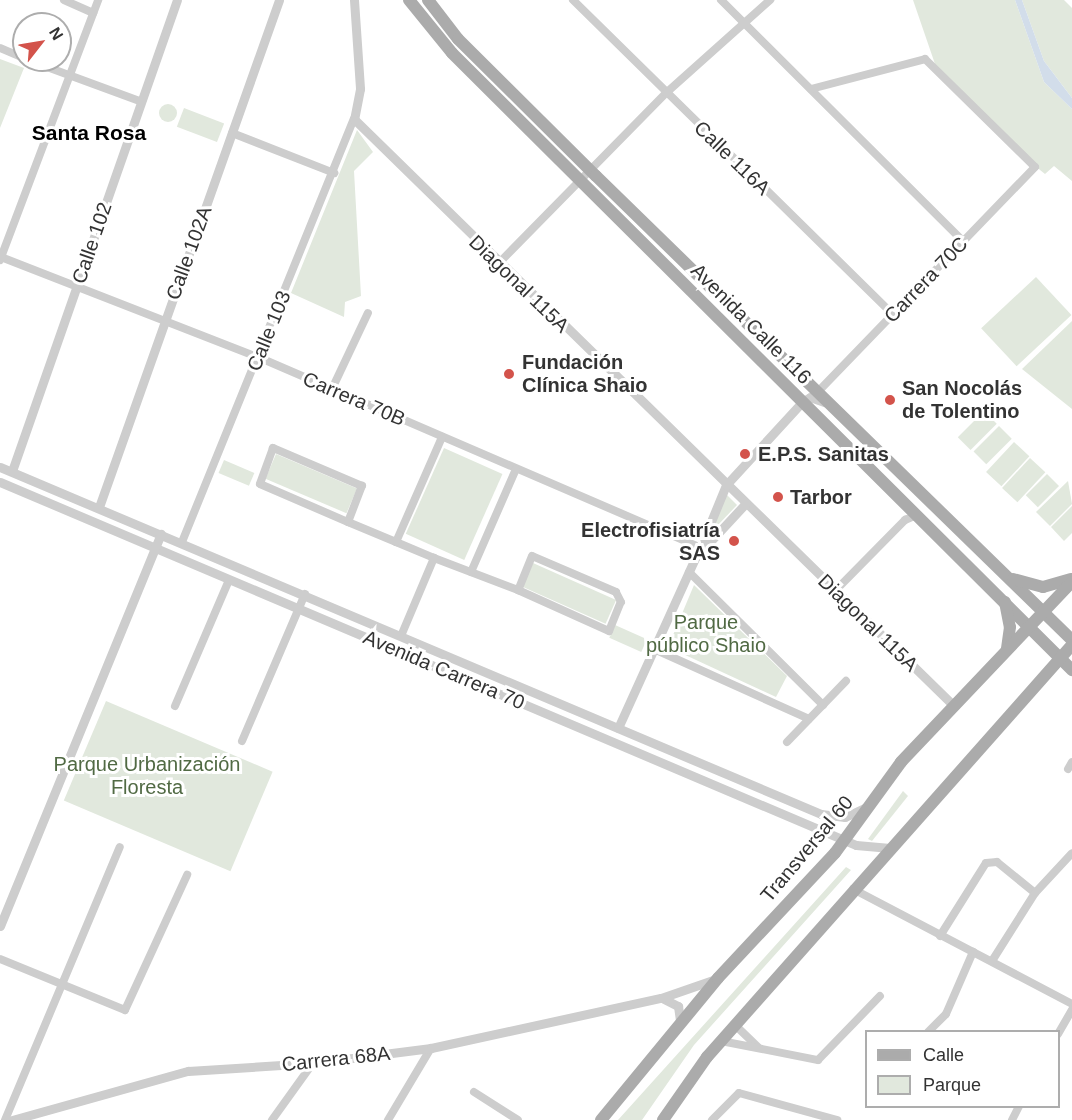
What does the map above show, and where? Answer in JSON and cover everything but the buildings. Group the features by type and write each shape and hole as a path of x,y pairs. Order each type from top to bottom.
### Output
{"main road":[{"name":"Avenida Calle 116","path":"409,0 445,46 579,182 1005,601 1072,670"},
{"name":"Avenida Calle 116","path":"428,0 458,39 1072,643"},
{"path":"1005,575 1043,587 1072,580"},
{"name":"Transversal 60","path":"601,1120 680,1021 845,840 870,806 954,706 1072,580"},
{"path":"1005,601 1010,627 1006,649"},
{"path":"663,1120 721,1041 1072,643"}],"street":[{"path":"64,0 93,12"},
{"path":"0,258 98,0"},
{"name":"Calle 102","path":"3,484 12,471 177,0"},
{"name":"Calle 102A","path":"99,507 279,0"},
{"path":"354,0 360,89 354,119"},
{"name":"Calle 116A","path":"573,0 893,314"},
{"path":"721,0 963,241"},
{"path":"498,264 666,93 742,21 770,0"},
{"name":"Carrera 70C","path":"811,89 925,59 1035,167 817,393"},
{"path":"56,72 142,102"},
{"name":"Calle 103","path":"182,542 334,173 354,119"},
{"name":"Diagonal 115A","path":"354,119 498,264 954,706"},
{"path":"232,133 334,173"},
{"name":"Carrera 70B","path":"0,258 258,357 701,548"},
{"path":"332,389 368,313"},
{"path":"603,737 614,726 654,649 701,548 726,485 802,402 813,397 829,405"},
{"path":"396,542 442,437"},
{"path":"348,522 362,486 273,447 258,483 348,522 434,558 518,590 609,631 621,602 616,592 532,556 518,590"},
{"name":"Avenida Carrera 70","path":"0,466 821,814 845,817 870,806"},
{"path":"471,572 516,469"},
{"name":"Avenida Carrera 70","path":"3,484 845,840 890,848"},
{"path":"701,548 745,504"},
{"path":"835,591 905,520 917,515"},
{"path":"0,926 161,534"},
{"path":"401,636 434,558"},
{"path":"689,572 823,705"},
{"path":"175,706 230,580"},
{"path":"242,741 305,594"},
{"path":"654,649 809,719"},
{"path":"788,742 846,681"},
{"path":"670,766 676,752"},
{"path":"5,1120 120,847"},
{"path":"992,962 1035,893 1072,853"},
{"path":"940,936 990,861 1035,893"},
{"path":"0,959 124,1010 187,875"},
{"path":"853,889 1072,1004"},
{"path":"930,1030 945,1014 973,952"},
{"name":"Carrera 68A","path":"12,1120 188,1071 313,1063 431,1048 661,998 718,978"},
{"path":"721,1041 758,1047 809,1061 822,1058 880,996"},
{"path":"661,998 678,1006 680,1021"},
{"path":"1060,1032 1072,1010"},
{"path":"735,1025 758,1047"},
{"path":"388,1120 431,1048"},
{"path":"272,1120 313,1063"},
{"path":"474,1092 518,1120"},
{"path":"712,1120 740,1093 837,1120"}],"green space":[{"path":"913,0 1015,0 1044,82 1072,109 1072,181 1054,166 1045,174 1040,170 935,64"},
{"path":"1022,0 1064,0 1072,8 1072,98 1044,61"},
{"path":"0,59 12,64 12,72 22,72 0,128"},
{"path":"168,104 174,107 177,113 174,119 168,122 162,119 159,113 162,107"},
{"path":"184,108 224,123 217,142 177,127"},
{"path":"357,130 373,152 354,171 361,296 345,302 344,317 291,293"},
{"path":"1036,277 1071,315 1017,366 981,328"},
{"path":"1072,321 1072,409 1022,369"},
{"path":"984,411 997,424 971,450 958,437"},
{"path":"999,426 1012,439 986,464 974,451"},
{"path":"1014,442 1029,456 1001,486 986,472"},
{"path":"444,448 502,474 464,560 406,534"},
{"path":"276,454 357,488 346,513 265,479"},
{"path":"1030,458 1045,472 1017,502 1002,488"},
{"path":"224,460 254,473 249,486 219,473"},
{"path":"1047,474 1059,486 1038,507 1026,495"},
{"path":"1068,481 1072,504 1050,526 1036,512"},
{"path":"724,492 737,505 717,526 712,523"},
{"path":"1072,506 1072,533 1064,541 1051,527"},
{"path":"533,563 616,600 606,624 522,587"},
{"name":"Parque público Shaio","path":"694,585 787,676 776,697 668,647"},
{"path":"615,625 647,639 641,652 609,638"},
{"name":"Parque Urbanización Floresta","path":"106,701 273,772 230,871 64,800"},
{"path":"903,791 908,796 872,841 868,839"},
{"path":"846,867 851,870 694,1045 642,1120 618,1120"}],"shaded area":[{"path":"1015,0 1022,0 1044,61 1072,98 1072,109 1044,82"}],"place":[{"name":"Fundación Clínica Shaio","path":"509,374"},
{"name":"San Nocolás de Tolentino","path":"890,400"},
{"name":"E.P.S. Sanitas","path":"745,454"},
{"name":"Tarbor","path":"778,497"},
{"name":"Electrofisiatría SAS","path":"734,541"}],"district":[{"name":"Santa Rosa","path":"89,133"}]}
